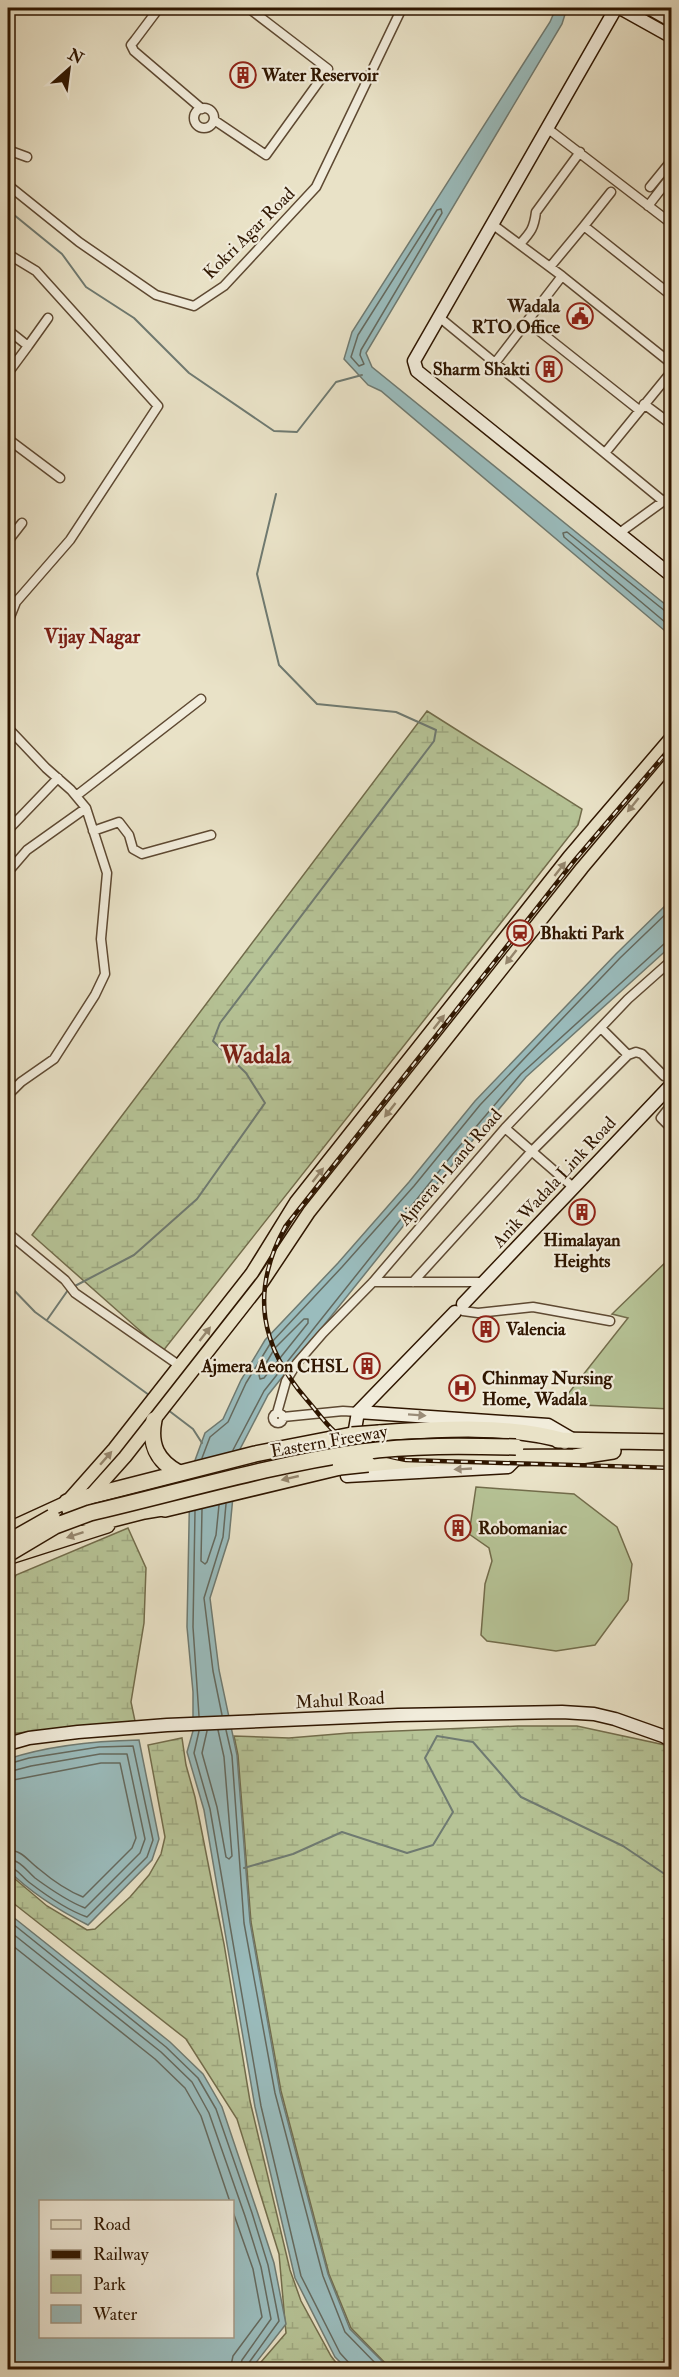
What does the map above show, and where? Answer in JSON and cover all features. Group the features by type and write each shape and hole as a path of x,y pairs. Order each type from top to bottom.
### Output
{"highway":[{"path":"158,1407 152,1435 155,1452 164,1464 182,1472"},
{"path":"70,1509 91,1496 182,1472 352,1435 413,1430 522,1431 570,1441"},
{"name":"Eastern Freeway","path":"8,1542 53,1517 88,1505 313,1452 400,1440 516,1448 570,1441 672,1442"},
{"name":"Eastern Freeway","path":"8,1556 55,1526 90,1513 312,1460 364,1452 435,1446 672,1452"},
{"path":"70,1509 101,1522 241,1489 344,1472 368,1464 516,1448"},
{"path":"8,1556 174,1506"}],"main road":[{"path":"8,1549 70,1509 158,1407 224,1320 296,1202 569,857 672,736"},
{"path":"91,1496 125,1457 158,1407 180,1366 263,1281 309,1212 582,868 672,761"},
{"path":"252,1273 263,1281"},
{"path":"8,1529 70,1509"}],"street":[{"path":"159,8 131,45 134,51 202,109 211,111 214,120 266,155 328,69 250,8"},
{"name":"Kokri Agar Road","path":"8,185 79,242 156,294 194,306 224,286 316,187 402,8"},
{"path":"672,37 621,8 442,320 414,361 417,371 672,576"},
{"path":"649,8 672,21"},
{"path":"202,109 195,115 196,124 202,128 208,127 214,120"},
{"path":"551,130 672,224"},
{"path":"8,150 27,157"},
{"path":"520,244 533,229 536,212 580,152"},
{"path":"650,187 672,160"},
{"path":"648,206 672,175"},
{"path":"550,267 611,192"},
{"path":"496,225 672,364"},
{"path":"584,226 672,296"},
{"path":"8,254 36,271 159,406 70,540 16,602 8,622"},
{"path":"495,363 562,276"},
{"path":"8,373 48,318"},
{"path":"442,320 663,501"},
{"path":"528,322 641,407 672,425"},
{"path":"8,330 28,346"},
{"path":"605,453 672,371"},
{"path":"8,439 60,478"},
{"path":"618,534 672,495"},
{"path":"8,541 22,523"},
{"path":"76,796 201,699"},
{"path":"8,728 86,808 107,873 101,939 105,974 95,995 54,1059 21,1082 8,1095"},
{"path":"8,830 58,778"},
{"path":"8,872 27,850 86,808"},
{"path":"93,831 119,822 129,835 133,849 142,854 210,835"},
{"name":"Ajmera l-Land Road","path":"358,1412 280,1415 286,1381 297,1363 322,1333 373,1282 505,1128 600,1028 672,960"},
{"path":"600,1028 628,1055"},
{"path":"413,1282 532,1151 628,1055 636,1052 642,1054 668,1080"},
{"name":"Anik Wadala Link Road","path":"358,1412 460,1309 573,1186 668,1100 668,1080"},
{"path":"668,1100 660,1118 672,1129"},
{"path":"505,1128 573,1186"},
{"path":"8,1233 65,1280 75,1293 180,1366"},
{"path":"373,1282 483,1282"},
{"path":"460,1309 478,1313 533,1307 610,1321"},
{"path":"516,1448 508,1467 344,1472 358,1412 548,1425 570,1441"},
{"name":"Mahul Road","path":"8,1744 29,1738 167,1725 398,1715 562,1712 594,1714 615,1719 672,1741"}],"green space":[{"path":"427,711 582,809 578,825 163,1351 32,1235"},
{"path":"671,1257 671,1409 560,1404 628,1318 612,1314"},
{"path":"476,1487 574,1494 617,1527 632,1564 628,1600 595,1645 556,1651 487,1641 481,1635 485,1584 492,1561 489,1548 469,1534"},
{"path":"128,1528 146,1568 144,1623 131,1702 135,1721 8,1734 8,1593 16,1575"},
{"path":"518,1726 577,1726 665,1745 671,1751 671,2369 391,2369 351,2328 329,2274 281,2091 251,1922 238,1755 234,1736 289,1738 349,1733"},
{"path":"182,1738 224,1944 250,2101 290,2270 301,2301 331,2356 341,2369 255,2369 286,2333 279,2254 237,2119 186,2039 8,1899 8,1873 47,1906 87,1930 95,1929 130,1897 149,1875 161,1854 165,1837 148,1745"}],"water":[{"path":"556,8 567,8 562,24 366,353 372,367 671,609 671,636 381,391 368,385 344,359 352,332 550,22"},
{"path":"671,900 671,946 526,1077 457,1159 268,1395 237,1455 229,1538 210,1598 219,1670 237,1755 250,1922 280,2092 328,2274 350,2329 390,2369 347,2369 335,2357 295,2278 255,2107 204,1810 187,1752 193,1731 193,1692 187,1627 190,1474 205,1433 223,1419 241,1380 265,1340 338,1263 409,1182 475,1101"},
{"path":"139,1740 159,1839 152,1860 88,1925 46,1901 8,1870 8,1759 40,1750 73,1745"},
{"path":"8,1913 170,2042 203,2074 222,2107 274,2263 286,2324 251,2369 8,2369"}],"waterway":[{"path":"8,210 62,254 86,287 134,318 189,373 274,431 297,432 336,382 362,375"},
{"path":"73,1287 134,1255 197,1199 265,1103 246,1073 213,1041 220,1023 434,741 436,730 396,712 317,704 279,665 257,574 276,494"},
{"path":"8,1284 35,1312 149,1395"},
{"path":"47,1320 68,1290"},
{"path":"168,1410 193,1429 202,1443"},
{"path":"244,1868 293,1854 342,1832 407,1853 433,1845 453,1812 425,1758 437,1736 473,1742 521,1797 623,1846 672,1879"}],"railway":[{"path":"672,746 574,861 285,1227 274,1251 267,1274 264,1296 265,1318 270,1339 291,1380 330,1427 359,1447 406,1460 672,1468"}],"place":[{"name":"Water Reservoir","path":"243,75"},
{"name":"Wadala RTO Office","path":"580,316"},
{"name":"Sharm Shakti","path":"549,369"},
{"name":"Bhakti Park","path":"520,933"},
{"name":"Himalayan Heights","path":"582,1212"},
{"name":"Valencia","path":"486,1329"},
{"name":"Ajmera Aeon CHSL","path":"367,1366"},
{"name":"Chinmay Nursing Home, Wadala","path":"462,1388"},
{"name":"Robomaniac","path":"458,1528"}],"district":[{"name":"Vijay Nagar","path":"92,636"},
{"name":"Wadala","path":"256,1055"}]}
